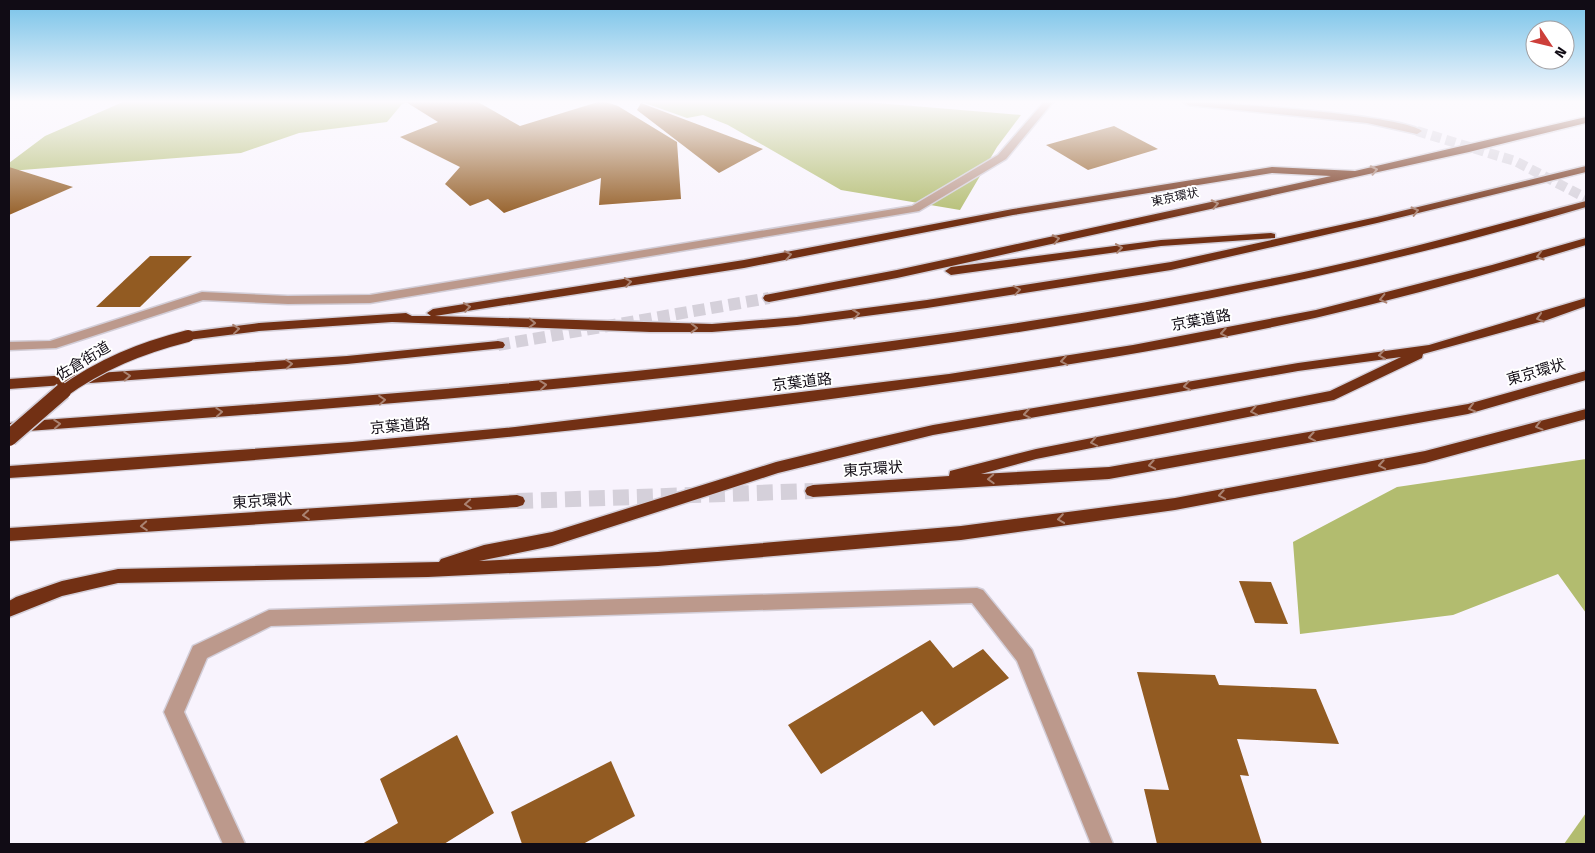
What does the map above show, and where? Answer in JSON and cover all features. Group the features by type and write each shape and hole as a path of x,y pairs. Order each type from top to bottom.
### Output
{"highway":[{"name":"東京環状","path":"769,298 897,274 1355,174 1493,142"},
{"path":"396,319 650,328 712,328 797,321 927,304 1171,266 1586,169"},
{"path":"396,319 744,264 1013,212 1272,170 1355,174"},
{"name":"京葉道路","path":"9,428 425,397 793,359 1014,330 1290,280 1510,227 1586,204"},
{"path":"897,274 934,274 1161,243 1316,233"},
{"name":"京葉道路","path":"9,472 404,443 743,406 985,374 1279,323 1407,293 1586,241"},
{"path":"428,570 484,552 552,539 776,468 933,430 1298,367 1430,349 1542,317 1586,302"},
{"name":"佐倉街道","path":"9,438 32,414 98,368 142,349 188,336 259,327 396,319"},
{"path":"9,384 347,360 498,345"},
{"path":"924,483 1036,454 1334,395 1430,349"},
{"name":"東京環状","path":"813,491 1109,473 1468,409 1586,375"},
{"path":"9,609 35,596 83,582 126,576 428,570 658,559 961,533 1175,504 1425,457 1586,414"},
{"name":"東京環状","path":"9,535 517,501"}],"street":[{"path":"9,346 51,345 202,296 288,300 370,299 915,209 1002,157 1015,142"},
{"path":"234,844 174,712 200,652 269,618 977,595 1026,656 1102,844"}],"green space":[{"path":"37,142 273,142 241,153 9,171 9,163"},
{"path":"757,142 1001,142 960,210 841,190"},
{"path":"1586,459 1586,613 1558,574 1453,615 1300,634 1293,542 1397,487"},
{"path":"1586,813 1586,844 1564,844"}],"building":[{"path":"410,142 677,142 681,199 599,205 601,178 504,213 488,199 470,206 445,184 460,167"},
{"path":"678,142 744,142 763,149 719,173"},
{"path":"1057,142 1144,142 1158,149 1088,170 1046,145"},
{"path":"9,167 73,187 9,215"},
{"path":"150,256 192,256 140,307 96,307"},
{"path":"1239,581 1271,582 1288,624 1255,623"},
{"path":"930,640 953,668 983,649 1009,678 934,726 922,711 821,774 788,725"},
{"path":"1137,672 1215,675 1219,685 1316,689 1339,744 1237,739 1249,776 1240,775 1262,844 1157,844 1144,789 1169,790"},
{"path":"457,735 494,813 444,844 362,844 398,823 380,779"},
{"path":"611,761 635,816 583,844 522,844 511,812"}],"tunnel":[{"path":"1452,142 1515,161 1586,198"},
{"path":"498,345 769,298"},
{"path":"517,501 813,491"}]}
